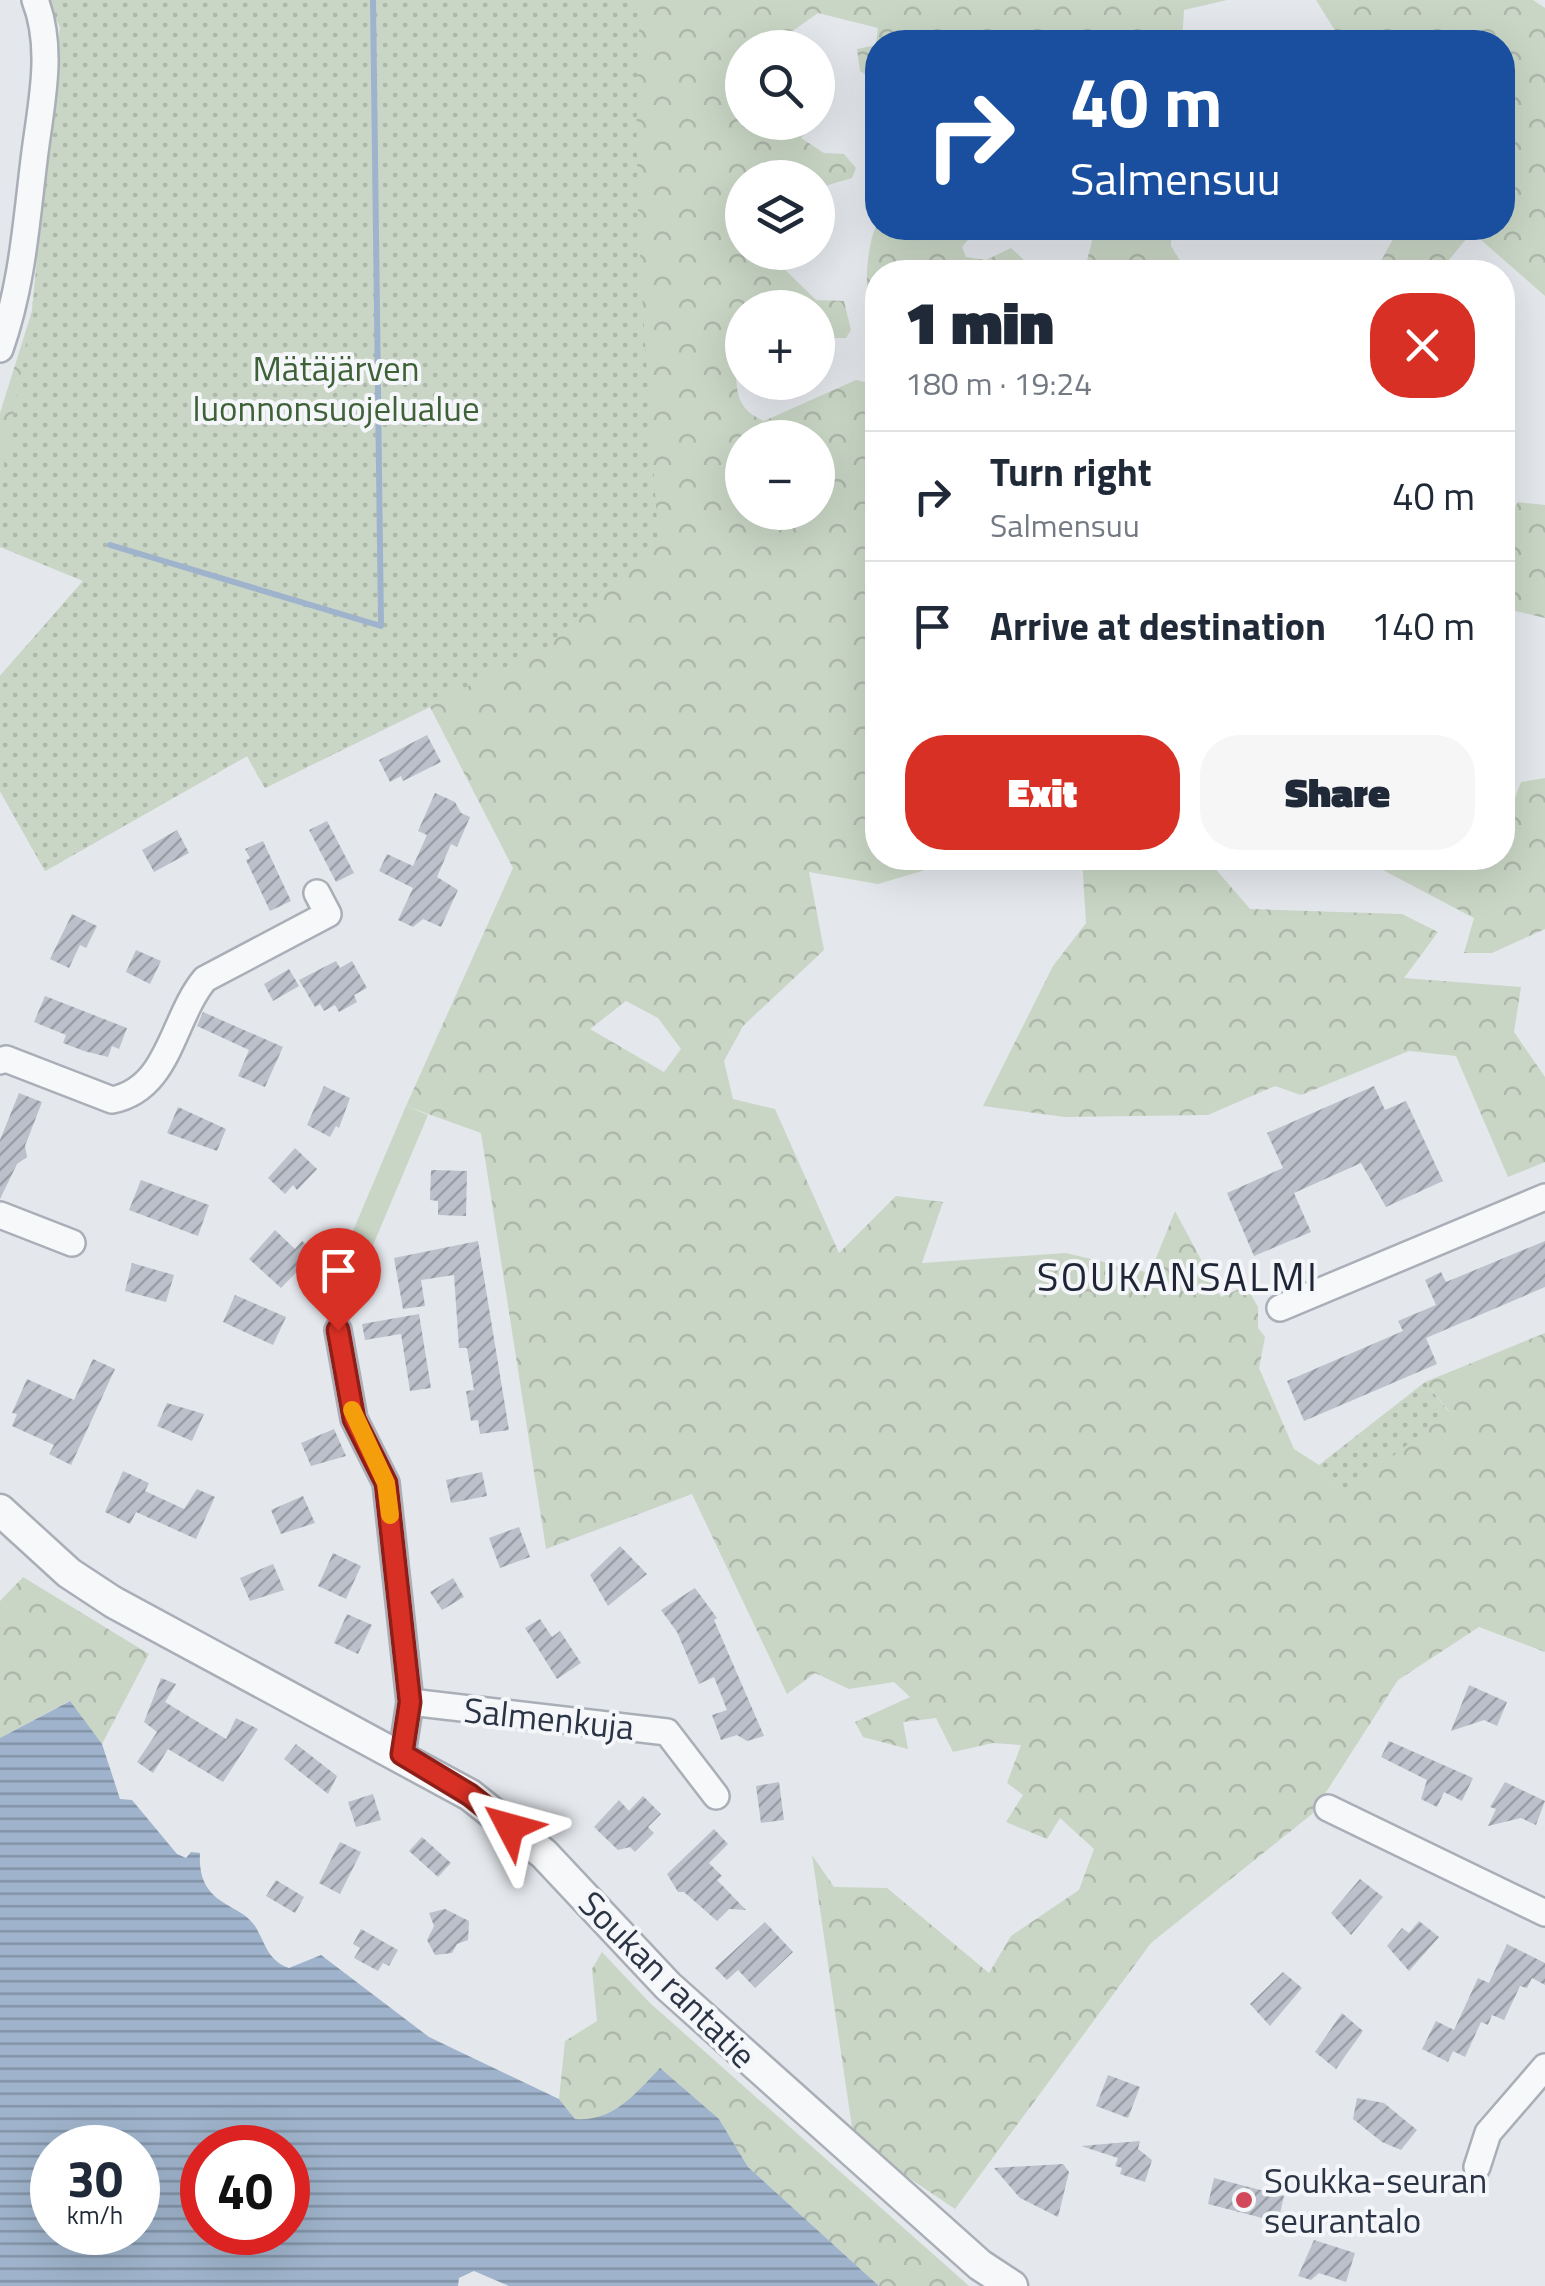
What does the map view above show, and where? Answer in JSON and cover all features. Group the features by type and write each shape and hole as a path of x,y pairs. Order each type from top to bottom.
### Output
{"street":[{"path":"0,349 19,294 43,94 44,36 35,0"},
{"path":"0,1061 17,1063 112,1100 130,1097 154,1076 195,991 205,979 328,914 318,893"},
{"path":"1280,1308 1545,1197"},
{"path":"0,1215 72,1243"},
{"path":"338,1330 351,1408 386,1483 410,1702 402,1754"},
{"name":"Soukan rantatie","path":"0,1510 70,1573 113,1602 402,1754 470,1795 544,1854 696,2012 980,2265 1012,2286"},
{"name":"Salmenkuja","path":"410,1702 667,1732 716,1796"},
{"path":"1328,1808 1545,1913"},
{"path":"1477,2167 1488,2133 1545,2067"}],"green space":[{"path":"46,0 1227,0 1184,10 1183,30 878,30 818,13 794,30 725,30 725,140 804,140 824,153 844,154 856,168 852,178 835,183 835,160 725,160 725,270 785,270 806,290 725,290 725,400 741,400 750,413 762,420 725,420 725,530 835,530 835,420 766,420 811,400 835,400 835,389 856,380 865,382 865,870 925,870 878,884 809,872 824,950 743,1026 724,1061 733,1099 775,1109 839,1253 896,1196 943,1202 922,1263 1066,1253 1150,1273 1175,1211 1221,1297 1246,1286 1258,1307 1258,1328 1265,1337 1259,1368 1294,1449 1319,1465 1342,1495 1449,1411 1425,1382 1545,1333 1545,1652 1479,1627 1398,1680 1312,1814 1151,1943 955,2209 854,2141 812,1855 834,1887 887,1888 989,1973 1011,1936 1079,1890 1094,1849 1060,1818 1047,1839 1006,1822 1023,1795 1007,1783 1021,1745 993,1743 953,1752 936,1718 903,1722 908,1749 863,1737 855,1722 910,1697 894,1682 849,1689 815,1673 787,1694 692,1494 546,1549 481,1133 406,1106 513,868 430,707 265,788 247,756 45,871 0,791 0,676 83,581 0,510 0,413 32,311 60,27","holes":["626,1001 658,1018 681,1049 664,1072 590,1029"]},
{"name":"Mätäjärven luonnonsuojelualue","path":"46,0 641,0 638,203 658,540 548,646 265,788 247,756 45,871 0,791 0,676 83,581 0,547 0,488 32,311 60,27"},
{"path":"1316,0 1533,0 1545,8 1545,296 1515,270 1515,260 1504,260 1481,240 1515,240 1515,30 1335,30"},
{"path":"865,47 865,74 860,71 857,49"},
{"path":"872,240 968,240 962,247 966,257 986,260 869,260"},
{"path":"1092,240 1171,240 1180,260 1087,260"},
{"path":"1392,240 1465,240 1449,260 1382,260"},
{"path":"1011,248 1024,260 986,260"},
{"path":"835,301 844,301 851,330 846,338 835,338"},
{"path":"1518,502 1545,505 1545,618 1515,611"},
{"path":"1545,778 1545,929 1492,953 1464,953 1474,918 1383,870 1515,870 1515,798 1521,782"},
{"path":"1083,870 1216,870 1250,909 1402,914 1438,932 1404,978 1521,987 1514,1032 1545,1077 1545,1162 1508,1177 1456,1056 1409,1051 1301,1095 1275,1086 1208,1115 1065,1117 983,1106 1053,966 1086,923"},
{"path":"406,1106 428,1115 352,1295 330,1285"},
{"path":"1425,1382 1449,1412 1342,1496 1319,1465"},
{"path":"23,1577 149,1654 102,1744 69,1701 0,1738 0,1601"},
{"path":"602,1952 650,2003 969,2286 879,2286 748,2167 719,2119 625,2105 596,2121 575,2119 559,2099 565,2041 597,2021 592,1969"}],"water":[{"path":"70,1701 102,1744 120,1799 132,1800 177,1854 186,1858 191,1852 200,1853 201,1871 212,1894 248,1918 276,1961 289,1968 321,1955 429,2037 559,2099 575,2119 612,2111 660,2068 719,2119 748,2167 879,2286 509,2286 474,2271 459,2278 458,2286 0,2286 0,1738"}],"building":[{"path":"427,735 441,762 403,781 401,776 390,782 379,760"},
{"path":"435,793 455,802 461,813 470,817 457,847 451,844 437,877 458,890 441,927 423,919 413,927 398,920 413,888 379,871 387,854 413,866 427,835 418,831"},
{"path":"327,821 354,873 336,882 309,830"},
{"path":"177,830 189,853 154,872 142,850"},
{"path":"263,841 291,901 270,911 246,860 250,858 245,849"},
{"path":"72,914 97,926 86,948 80,945 69,968 50,959"},
{"path":"136,950 161,961 150,984 126,972"},
{"path":"336,961 340,968 352,961 367,988 354,995 357,1002 339,1012 335,1005 324,1011 320,1004 315,1007 299,980"},
{"path":"289,969 299,986 273,1001 264,984"},
{"path":"45,996 127,1028 119,1049 112,1046 108,1057 63,1043 66,1035 34,1022"},
{"path":"203,1012 283,1047 265,1087 238,1076 249,1050 197,1026"},
{"path":"324,1086 350,1098 339,1128 336,1126 330,1137 307,1125"},
{"path":"1374,1086 1385,1110 1406,1101 1443,1181 1386,1207 1361,1163 1294,1193 1311,1232 1254,1256 1227,1193 1283,1168 1267,1133"},
{"path":"19,1093 42,1102 25,1146 27,1157 17,1164 0,1199 0,1140"},
{"path":"178,1107 226,1129 217,1151 167,1133"},
{"path":"295,1148 317,1169 297,1190 293,1185 285,1194 268,1178"},
{"path":"431,1170 467,1171 466,1216 438,1215 438,1201 430,1200"},
{"path":"141,1180 209,1205 198,1236 129,1210"},
{"path":"275,1230 295,1249 302,1241 315,1253 281,1288 249,1259"},
{"path":"478,1241 509,1430 480,1434 478,1420 471,1421 466,1391 474,1390 467,1348 459,1348 454,1275 421,1280 425,1306 403,1309 394,1258"},
{"path":"1545,1241 1545,1287 1426,1338 1437,1364 1304,1421 1287,1381 1403,1331 1398,1321 1436,1305 1425,1280 1441,1272 1446,1282"},
{"path":"132,1263 174,1275 166,1302 125,1291"},
{"path":"235,1295 286,1317 273,1345 223,1322"},
{"path":"419,1314 431,1388 410,1391 401,1334 365,1340 362,1324"},
{"path":"93,1359 115,1369 71,1465 49,1454 54,1445 12,1426 17,1414 12,1413 27,1379 74,1400"},
{"path":"167,1403 204,1414 192,1441 157,1426"},
{"path":"334,1429 346,1456 311,1466 301,1443"},
{"path":"123,1471 149,1483 145,1491 184,1509 197,1489 215,1497 196,1539 136,1512 130,1524 105,1512"},
{"path":"482,1472 487,1496 451,1503 446,1480"},
{"path":"303,1496 315,1523 281,1534 271,1510"},
{"path":"519,1527 530,1557 500,1568 489,1538"},
{"path":"620,1546 647,1574 608,1606 590,1575"},
{"path":"333,1553 361,1566 346,1599 318,1586"},
{"path":"273,1564 284,1590 250,1601 240,1578"},
{"path":"453,1578 464,1597 442,1610 430,1592"},
{"path":"695,1588 717,1618 714,1620 764,1736 747,1741 737,1735 721,1740 712,1715 727,1710 714,1677 699,1684 677,1632 661,1610"},
{"path":"347,1614 372,1625 358,1654 334,1643"},
{"path":"540,1619 552,1637 560,1631 581,1663 557,1679 525,1628"},
{"path":"161,1678 176,1684 165,1702 226,1739 236,1718 258,1729 223,1782 168,1749 153,1773 137,1762 157,1732 144,1722"},
{"path":"1469,1685 1507,1702 1497,1726 1484,1720 1451,1731"},
{"path":"1389,1741 1473,1778 1462,1801 1444,1792 1437,1807 1421,1799 1427,1780 1381,1757"},
{"path":"296,1744 337,1776 328,1794 284,1759"},
{"path":"779,1782 784,1820 761,1823 756,1786"},
{"path":"1505,1782 1545,1801 1536,1825 1521,1818 1488,1826 1496,1809 1490,1807"},
{"path":"373,1794 381,1820 356,1827 348,1802"},
{"path":"643,1796 661,1814 648,1827 654,1833 635,1852 630,1847 618,1850 594,1827 619,1800 629,1811"},
{"path":"714,1829 728,1844 709,1863 722,1876 717,1880 746,1910 729,1909 717,1921 684,1892 678,1892 667,1874"},
{"path":"422,1837 451,1863 438,1877 409,1851"},
{"path":"340,1842 361,1852 340,1894 319,1883"},
{"path":"1360,1879 1383,1897 1351,1935 1331,1913"},
{"path":"276,1880 304,1897 295,1913 266,1896"},
{"path":"445,1909 469,1921 468,1940 457,1944 452,1953 435,1955 427,1940 434,1926 429,1913"},
{"path":"1419,1921 1439,1937 1409,1971 1387,1946 1402,1928 1409,1933"},
{"path":"765,1922 793,1952 755,1988 738,1970 727,1980 715,1968"},
{"path":"361,1929 398,1950 389,1966 383,1963 378,1971 354,1958 360,1948 353,1944"},
{"path":"1507,1944 1545,1963 1545,1985 1532,1978 1527,1988 1520,1986 1504,2020 1492,2015 1488,2025 1481,2022 1465,2057 1453,2051 1448,2062 1422,2049 1436,2021 1454,2030 1478,1978 1489,1983"},
{"path":"1283,1972 1302,1988 1270,2026 1250,2004"},
{"path":"1342,2013 1363,2031 1336,2069 1315,2052"},
{"path":"1108,2075 1140,2087 1128,2118 1096,2106"},
{"path":"1357,2098 1384,2103 1417,2130 1401,2150 1382,2142 1353,2119"},
{"path":"1140,2141 1138,2149 1152,2160 1145,2182 1120,2174 1122,2168 1115,2166 1118,2158 1081,2146"},
{"path":"1063,2164 1069,2172 1058,2217 1020,2198 994,2168"},
{"name":"Soukka-seuran seurantalo","path":"1214,2178 1284,2196 1278,2222 1208,2204"},
{"path":"1314,2240 1355,2253 1346,2282 1319,2273 1311,2280 1298,2276"}],"waterway":[{"path":"110,545 381,626 373,0"}],"slow traffic":[{"path":"352,1410 386,1483 390,1515"}],"place":[{"name":"Soukka-seuran seurantalo","path":"1244,2200"}],"district":[{"name":"SOUKANSALMI","path":"1178,1276"}],"route":[{"path":"338,1330 354,1419 386,1483 410,1702 402,1754 470,1795 510,1827"}]}
